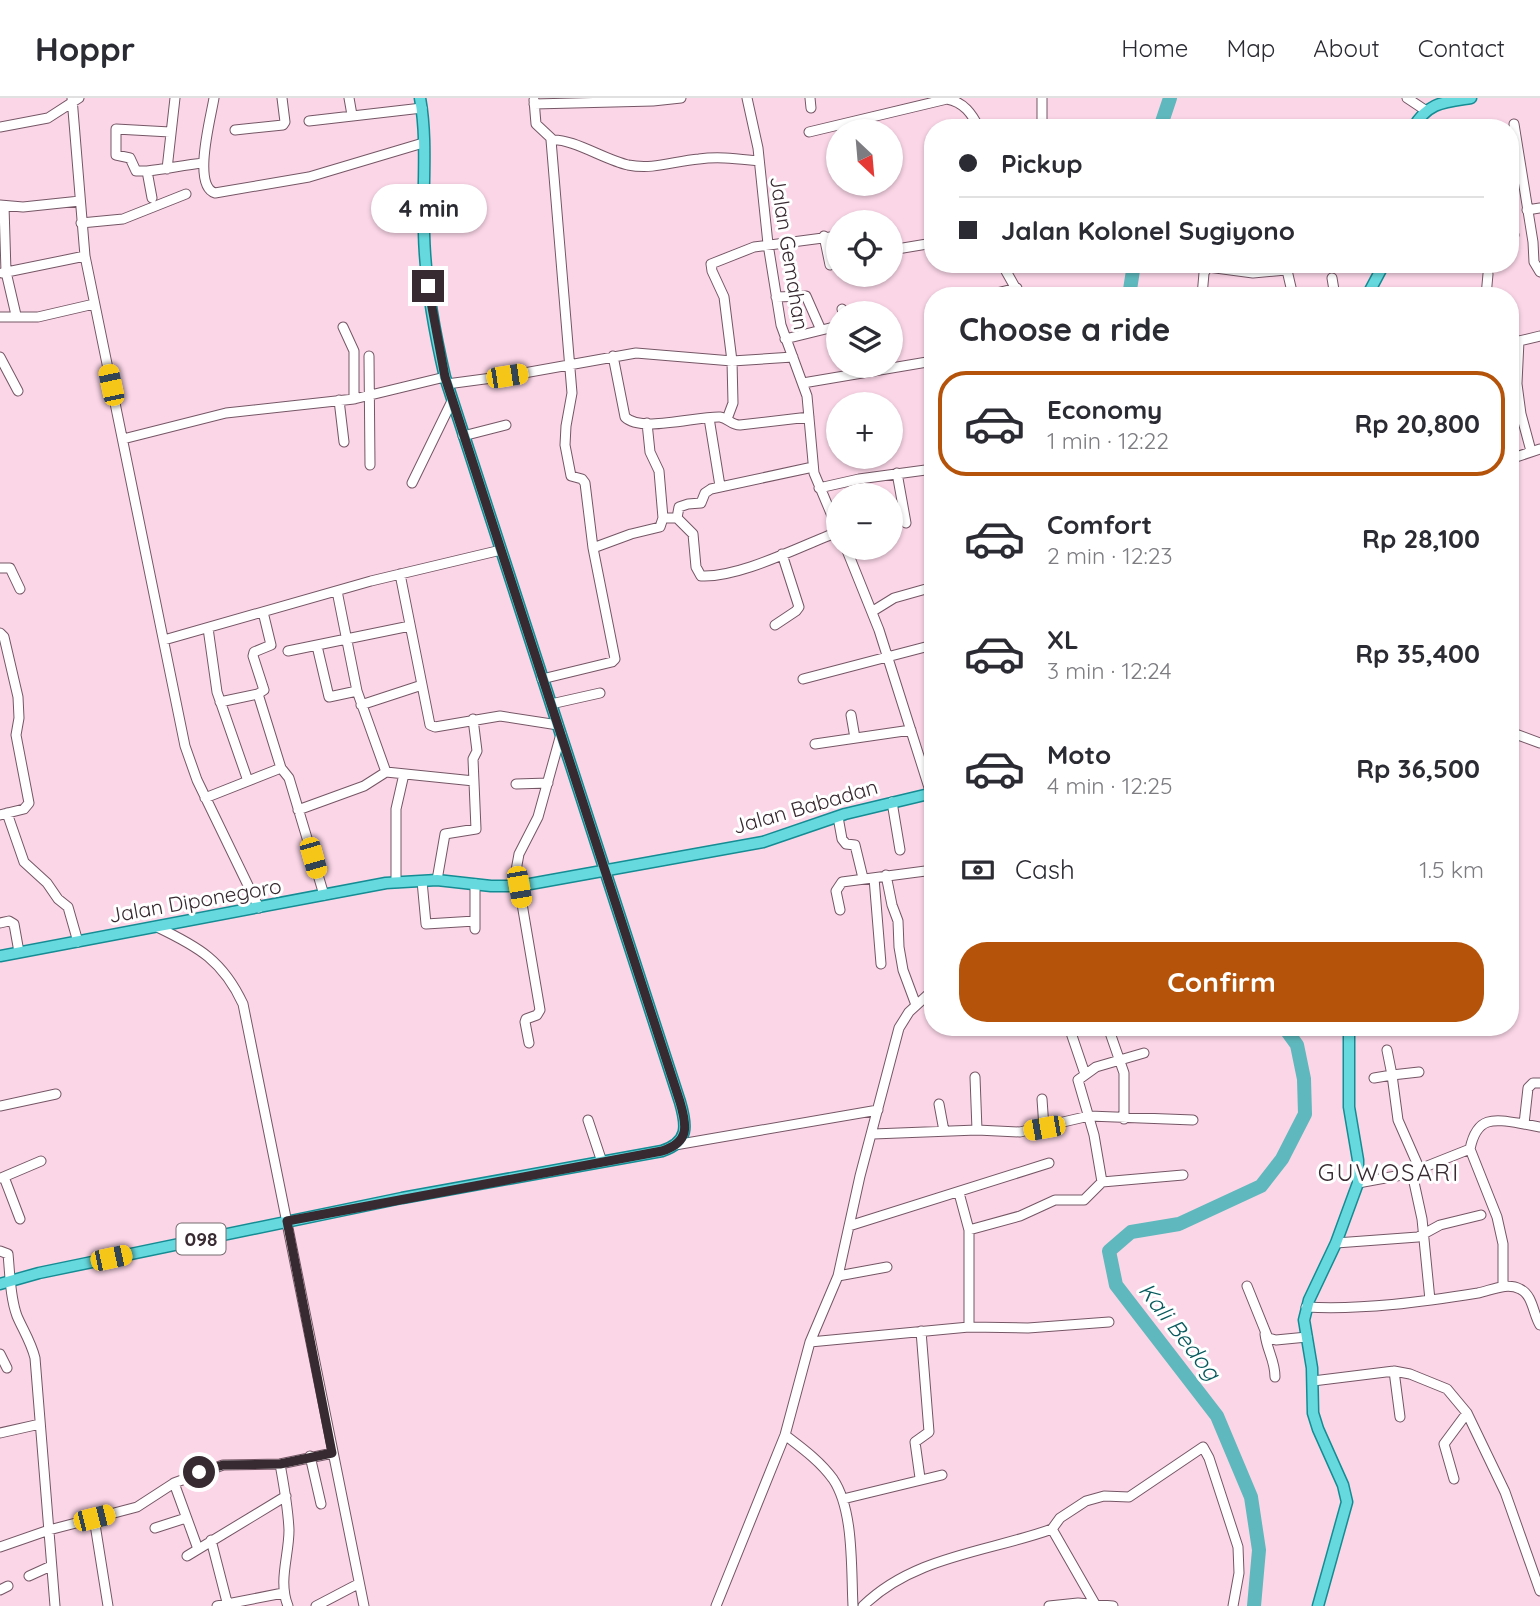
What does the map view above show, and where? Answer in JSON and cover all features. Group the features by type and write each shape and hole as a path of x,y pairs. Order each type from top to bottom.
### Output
{"main road":[{"path":"1419,119 1425,110 1437,104 1471,98"},
{"path":"421,103 425,259 431,311 446,381 680,1102 685,1132 675,1145"},
{"name":"Jalan Babadan","path":"605,871 763,842 838,817 924,796"},
{"name":"Jalan Diponegoro","path":"0,956 396,883 437,880 516,887 605,871"},
{"path":"1318,1606 1347,1503 1343,1485 1315,1422 1312,1404 1313,1381 1304,1320 1306,1307 1336,1243 1358,1183 1349,1107 1349,1036"},
{"name":"098","path":"5,1282 402,1198 656,1153 675,1145"}],"street":[{"path":"167,169 175,98"},
{"path":"214,98 203,163 206,186 215,193 309,177 423,143"},
{"path":"235,130 283,125 285,122 282,98"},
{"path":"349,98 352,115"},
{"path":"681,98 534,101 536,124 551,139 625,164 643,167 711,158 759,161"},
{"name":"Jalan Gemahan","path":"747,98 759,161 776,297 785,339 803,383 813,467 826,504"},
{"path":"1042,98 1042,119"},
{"path":"1407,98 1425,110"},
{"path":"0,127 48,118 74,99"},
{"path":"74,99 85,256 185,746 205,798 259,908"},
{"path":"809,132 940,99 962,105 972,119"},
{"path":"309,121 421,103"},
{"path":"170,132 116,130 116,155 130,158 136,171 203,163"},
{"path":"542,679 615,660 593,548 585,481 571,477 565,445 572,393 551,139"},
{"path":"148,171 152,198"},
{"path":"1519,175 1534,242 1534,262 1540,272"},
{"path":"81,223 123,219 186,194"},
{"path":"16,315 3,273 2,206 23,207 80,201"},
{"path":"1527,210 1540,208"},
{"path":"727,419 733,403 732,361 723,297 711,264 768,244 824,236 826,246"},
{"path":"903,248 924,244"},
{"path":"3,273 85,256"},
{"path":"1487,287 1488,274"},
{"path":"1332,278 1334,287"},
{"path":"776,297 807,297 821,330"},
{"path":"0,317 16,315 29,318 94,304"},
{"path":"343,327 354,351 354,399"},
{"path":"785,339 826,329"},
{"path":"1519,340 1540,336"},
{"path":"123,439 228,413 354,399 446,381 570,365 636,353 732,361 793,357"},
{"path":"369,356 370,465"},
{"path":"613,356 625,417 631,422 721,417 732,424 740,425 809,417"},
{"path":"0,357 18,391"},
{"path":"903,366 924,365"},
{"path":"803,383 826,377"},
{"path":"339,400 344,442"},
{"path":"412,483 452,401"},
{"path":"1519,406 1535,450"},
{"path":"709,418 720,486"},
{"path":"593,548 660,527 663,517 659,471 649,452 647,423"},
{"path":"463,436 506,425"},
{"path":"677,518 679,508 701,503 705,493 720,486 813,467"},
{"path":"819,488 924,470"},
{"path":"897,473 906,523"},
{"path":"663,517 677,518 693,534 695,568 701,576 729,573 826,536"},
{"path":"164,640 400,574 501,550"},
{"path":"775,625 796,611 799,605 782,554"},
{"path":"851,560 889,657 924,770"},
{"path":"0,568 10,568 20,589"},
{"path":"400,574 432,727 473,719 509,716 560,730 536,824 519,854 516,887 540,1010 537,1015 526,1019 529,1043"},
{"path":"873,611 894,598 924,590"},
{"path":"337,591 357,691 386,772"},
{"path":"220,702 258,694 264,688 253,654 271,645 263,612"},
{"path":"288,651 410,626"},
{"path":"208,628 220,702 248,781"},
{"path":"0,632 4,637 17,687 19,707 16,735 29,803 24,809 3,814 24,862 47,883 58,900 68,907 78,942"},
{"path":"317,646 329,697 357,691"},
{"path":"803,679 924,647"},
{"path":"361,705 422,685"},
{"path":"551,704 600,693"},
{"path":"258,694 281,768 288,775 324,895"},
{"path":"851,715 855,738"},
{"path":"437,880 445,834 475,829 473,759 477,751 473,719"},
{"path":"815,744 911,730"},
{"path":"1519,735 1540,743"},
{"path":"205,798 281,768"},
{"path":"298,810 364,786 386,772 474,781"},
{"path":"396,883 396,809 404,774"},
{"path":"516,784 548,783"},
{"path":"892,802 900,850"},
{"path":"838,817 844,843 855,845 863,878"},
{"path":"840,910 836,891 846,880 924,871"},
{"path":"886,875 898,921 903,970 916,1004"},
{"path":"874,877 881,964"},
{"path":"422,881 426,923 475,925 475,884"},
{"path":"0,923 9,921 14,924 19,952"},
{"path":"157,926 186,940 211,957 233,984 243,1004 364,1606"},
{"path":"716,1606 785,1435 810,1342 838,1276 860,1176 900,1028 916,1004 924,997"},
{"path":"1072,1036 1084,1074"},
{"path":"1111,1036 1125,1080 1124,1119"},
{"path":"1387,1050 1398,1120 1416,1171 1430,1300"},
{"path":"1102,1182 1089,1116 1078,1083 1084,1074 1119,1059 1144,1053"},
{"path":"1374,1078 1419,1072"},
{"path":"975,1077 978,1130"},
{"path":"1524,1124 1528,1088 1533,1083 1540,1083"},
{"path":"0,1106 56,1094"},
{"path":"1042,1099 1044,1128"},
{"path":"939,1104 944,1131"},
{"path":"675,1145 878,1110"},
{"path":"873,1134 978,1130 1020,1132 1089,1116 1194,1119"},
{"path":"588,1120 602,1161"},
{"path":"1503,1286 1503,1244 1497,1217 1470,1149 1474,1134 1481,1124 1494,1121 1540,1127"},
{"path":"685,1132 702,1140"},
{"path":"1358,1183 1416,1171 1470,1149"},
{"path":"20,1219 2,1177 41,1161"},
{"path":"849,1226 1049,1163"},
{"path":"970,1230 1020,1216 1055,1200 1084,1200 1102,1182 1183,1175"},
{"path":"959,1193 970,1230 969,1327"},
{"path":"1336,1243 1423,1235 1427,1230 1440,1225 1481,1215"},
{"path":"0,1251 8,1254 5,1282 35,1358 55,1606"},
{"path":"838,1276 887,1267"},
{"path":"1247,1286 1274,1360 1275,1377"},
{"path":"1306,1307 1430,1300 1514,1286 1524,1291 1540,1325"},
{"path":"810,1342 969,1327 1028,1328 1109,1322"},
{"path":"920,1478 915,1442 929,1432 921,1331"},
{"path":"1265,1334 1269,1339 1276,1340 1307,1337"},
{"path":"0,1354 7,1368"},
{"path":"1313,1381 1394,1371 1410,1374 1447,1389 1466,1413 1514,1514 1540,1591"},
{"path":"1394,1371 1400,1417"},
{"path":"1454,1479 1444,1444 1466,1413"},
{"path":"0,1433 40,1424"},
{"path":"785,1435 824,1468 834,1480 843,1499 847,1518 853,1606"},
{"path":"863,1606 891,1584 929,1566 1052,1529 1060,1518 1086,1500 1104,1496 1129,1497 1203,1447 1238,1547 1239,1573 1233,1606"},
{"path":"0,1547 49,1530 137,1507 174,1483 223,1465 280,1464 332,1453"},
{"path":"310,1457 321,1504"},
{"path":"280,1464 286,1496 288,1547 283,1593 288,1606"},
{"path":"843,1499 920,1478 942,1475"},
{"path":"174,1483 198,1549"},
{"path":"187,1556 286,1496"},
{"path":"94,1518 108,1606"},
{"path":"155,1528 186,1518"},
{"path":"1052,1529 1095,1604"},
{"path":"211,1540 225,1605 283,1593"},
{"path":"29,1576 51,1566"},
{"path":"316,1606 358,1584"},
{"path":"1049,1606 1077,1603 1113,1606"}],"waterway":[{"name":"Kali Bedog","path":"1163,119 1170,98"},
{"name":"Kali Bedog","path":"1130,287 1133,273"},
{"name":"Kali Bedog","path":"1254,1606 1259,1550 1251,1497 1217,1416 1116,1285 1109,1251 1131,1232 1179,1224 1261,1186 1282,1159 1305,1114 1304,1079 1297,1045 1290,1036"}],"district":[{"name":"GUWOSARI","path":"1389,1172"}],"route":[{"path":"199,1472 223,1465 280,1464 332,1453 287,1221 662,1151 678,1142 685,1128 680,1102 445,377 428,286"}]}
